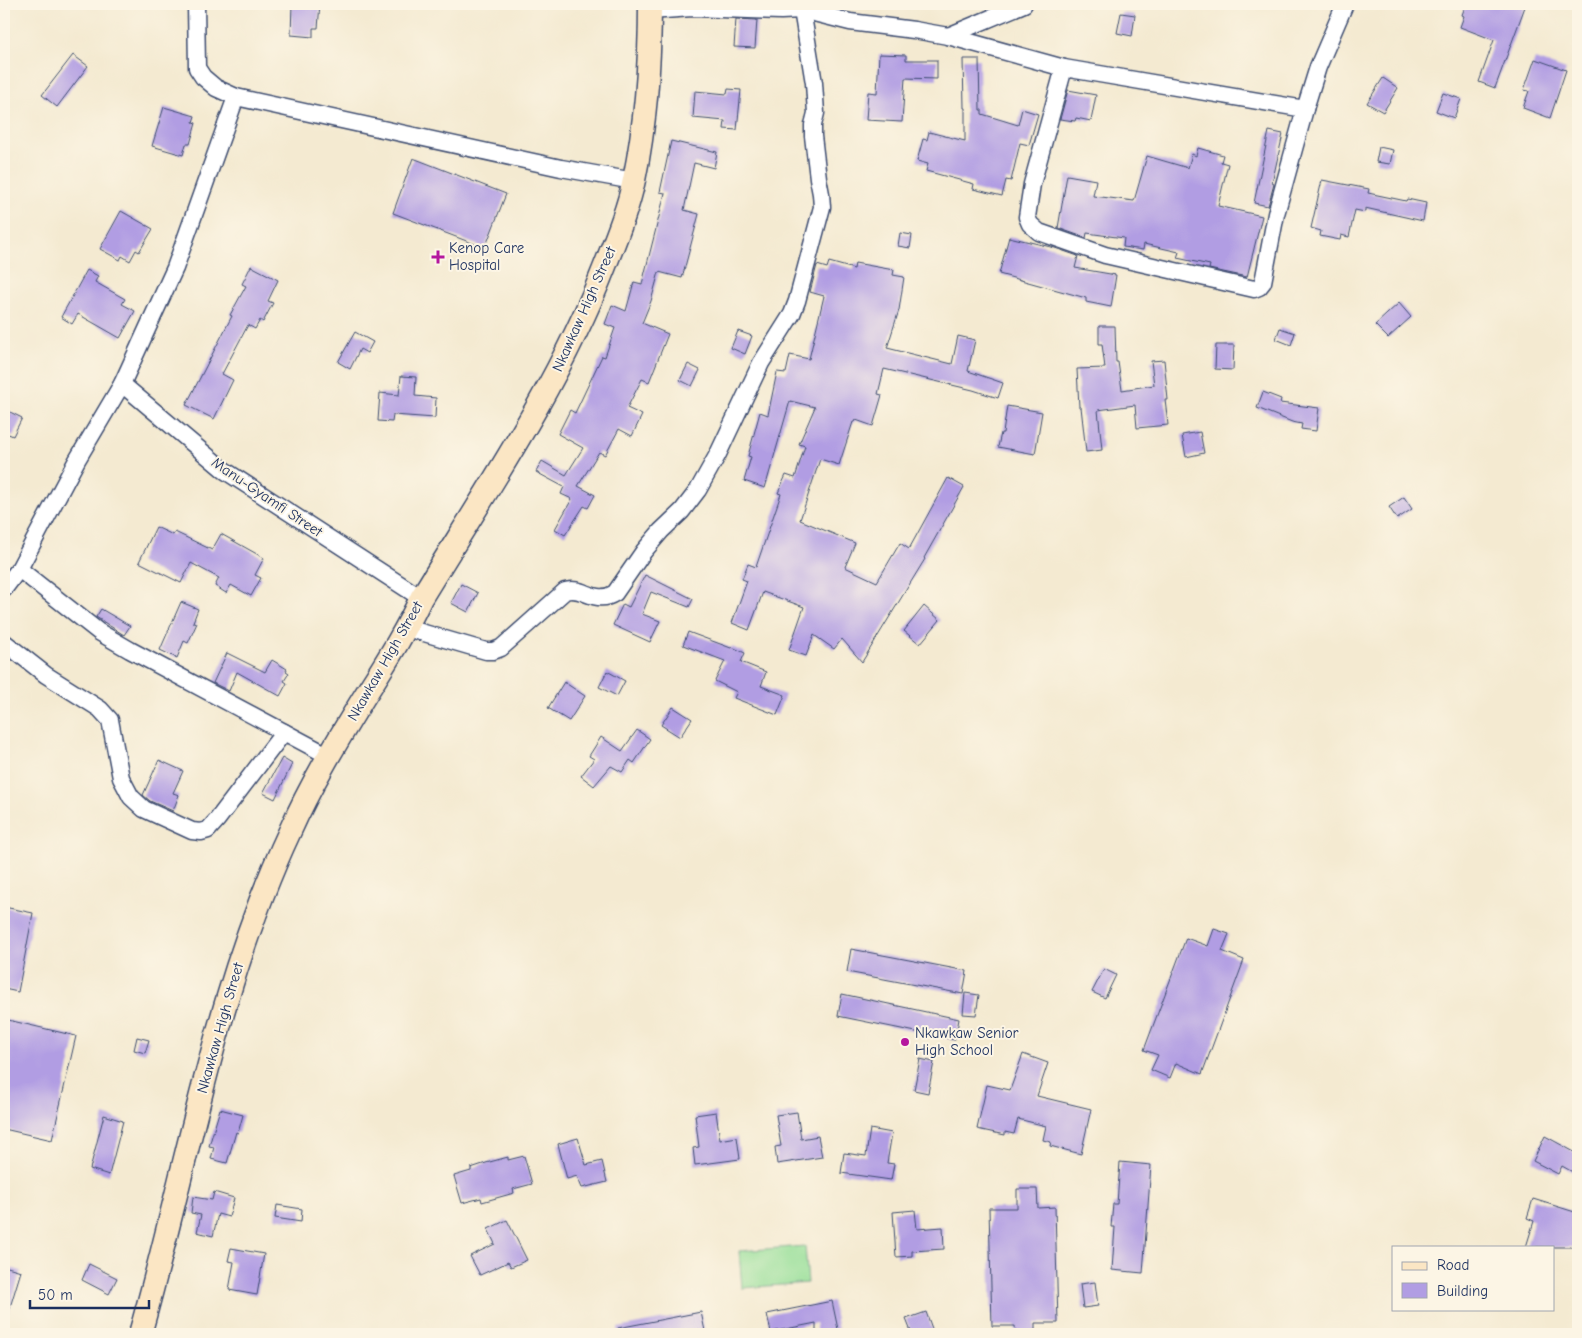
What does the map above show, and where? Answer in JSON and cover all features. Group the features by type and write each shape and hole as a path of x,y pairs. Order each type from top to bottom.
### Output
{"main road":[{"name":"Nkawkaw High Street","path":"140,1334 222,1012 241,953 275,864 290,830 330,756 407,628 421,598 544,396 596,290 619,231 634,181 645,120 650,8"}],"street":[{"path":"196,4 197,68 203,77 216,88 236,97 561,168 634,181"},
{"path":"948,36 1024,4"},
{"path":"1064,68 1032,184 1027,217 1030,224 1039,232 1105,255 1254,289 1263,282 1276,214 1318,66 1345,4"},
{"path":"650,8 802,10 850,22 948,36 1064,68 1305,109"},
{"path":"407,628 486,651 493,651 501,648 565,591 571,589 599,598 609,597 615,593 644,550 682,511 698,490 718,454 761,362 792,314 822,207 822,194 813,136 816,112 814,83 802,10"},
{"path":"4,589 19,569 76,460 122,384 175,268 236,97"},
{"name":"Manu-Gyamfi Street","path":"122,384 224,470 421,598"},
{"path":"19,569 100,632 130,650 330,756"},
{"path":"4,642 46,675 100,709 110,720 121,778 131,797 144,809 192,831 201,832 208,830 284,732"}],"green space":[{"path":"805,1246 808,1283 742,1288 739,1251"}],"building":[{"path":"292,4 320,4 318,28 313,28 313,37 291,35"},
{"path":"1466,4 1526,4 1495,88 1479,82 1494,40 1460,27"},
{"path":"1121,13 1135,15 1132,36 1117,33"},
{"path":"736,19 757,20 755,48 734,47"},
{"path":"879,54 906,55 906,60 937,60 937,79 905,78 902,122 866,120 868,92 877,93"},
{"path":"73,55 88,66 57,107 42,95"},
{"path":"963,59 979,59 980,110 982,110 982,114 1018,125 1022,109 1038,114 1029,145 1020,143 1011,181 1006,180 1002,196 973,189 974,184 926,171 928,164 917,161 923,139 927,140 929,132 965,141"},
{"path":"1535,59 1566,70 1550,118 1523,108 1529,91 1524,90"},
{"path":"1383,78 1398,88 1383,112 1367,103"},
{"path":"728,89 741,90 737,130 724,129 725,121 693,118 695,91 727,94"},
{"path":"1068,90 1096,95 1091,121 1076,118 1075,121 1060,119"},
{"path":"1443,93 1461,99 1454,118 1436,111"},
{"path":"164,107 195,116 193,122 196,123 190,144 186,144 183,155 152,146"},
{"path":"1269,131 1283,134 1268,206 1254,203"},
{"path":"671,141 717,152 714,168 694,163 684,210 699,214 682,278 659,272 651,301 642,323 668,334 649,382 642,379 627,408 642,415 632,436 619,429 605,455 599,452 578,486 595,495 588,508 584,506 565,535 555,529 572,499 561,494 564,487 536,472 542,461 566,475 583,448 558,434 570,410 575,413 602,356 605,357 615,328 605,324 612,305 626,311 634,282 642,284 665,193 660,192"},
{"path":"1379,147 1393,150 1390,164 1376,162"},
{"path":"1198,148 1223,155 1221,162 1228,164 1218,206 1262,216 1247,277 1209,269 1210,265 1177,258 1179,252 1144,244 1143,250 1123,247 1124,238 1087,233 1086,238 1058,228 1067,175 1096,180 1093,196 1134,201 1147,156 1188,168 1192,154 1196,156"},
{"path":"413,158 506,194 485,248 393,213"},
{"path":"1322,180 1369,189 1368,193 1426,203 1423,221 1365,208 1365,212 1355,210 1349,237 1341,235 1340,240 1320,236 1321,231 1311,228"},
{"path":"121,211 153,229 139,252 136,250 130,261 122,256 120,260 100,249"},
{"path":"900,233 912,235 910,248 898,246"},
{"path":"1009,237 1055,248 1078,256 1075,268 1116,275 1111,307 1086,302 1086,298 999,274"},
{"path":"829,262 854,269 855,263 894,270 893,275 904,277 899,310 887,348 952,364 958,336 975,340 968,371 1003,383 998,398 973,390 884,369 878,394 882,395 873,426 856,420 853,422 839,465 820,459 800,520 855,543 845,567 877,582 900,543 909,549 948,478 964,487 925,559 862,662 842,639 834,649 814,635 806,656 789,650 804,607 763,592 749,630 732,623 747,581 742,579 748,564 756,567 781,494 778,493 786,475 795,478 805,446 799,444 815,407 790,401 765,488 744,481 751,457 748,456 760,412 768,415 777,372 786,373 790,355 809,359 824,296 810,292 817,265 827,268"},
{"path":"251,266 278,280 268,301 273,303 263,322 260,320 255,329 248,325 222,374 233,380 214,419 186,405 232,316 230,315 246,286 242,284"},
{"path":"87,270 98,276 95,282 125,299 122,304 135,311 120,338 78,314 72,324 61,317"},
{"path":"1399,303 1411,317 1388,338 1375,325"},
{"path":"1099,326 1115,326 1116,362 1118,362 1122,390 1154,385 1151,361 1164,360 1168,400 1165,400 1168,425 1137,428 1135,405 1098,410 1102,450 1086,452 1081,407 1079,407 1077,369 1105,368 1102,344 1099,344"},
{"path":"1280,328 1295,333 1291,345 1276,339"},
{"path":"738,331 752,336 745,354 731,348"},
{"path":"355,332 373,342 367,353 360,349 350,369 338,362"},
{"path":"1216,345 1234,345 1233,370 1215,369"},
{"path":"688,364 700,370 692,386 680,380"},
{"path":"401,376 416,377 415,396 436,398 435,418 393,415 392,422 378,421 380,393 399,395"},
{"path":"1263,392 1281,399 1280,403 1319,408 1316,431 1301,429 1302,424 1257,408"},
{"path":"1007,406 1042,412 1035,454 998,447 1001,433 1003,433"},
{"path":"4,409 22,418 13,436 4,432"},
{"path":"1200,432 1204,453 1186,457 1182,435"},
{"path":"1404,497 1412,509 1397,519 1389,507"},
{"path":"156,527 173,535 175,532 212,550 221,534 264,558 255,575 261,578 251,596 231,585 226,593 215,586 219,578 191,563 181,583 139,562"},
{"path":"645,575 693,599 689,607 651,592 642,614 660,621 650,642 613,625 623,604 629,607"},
{"path":"461,584 478,593 468,612 451,603"},
{"path":"181,602 198,609 193,622 197,623 188,643 184,641 177,658 160,650"},
{"path":"924,606 940,620 920,644 904,631"},
{"path":"101,609 130,626 124,635 96,617"},
{"path":"688,632 745,653 741,662 766,672 761,686 785,695 777,715 734,698 737,692 715,681 725,661 683,645"},
{"path":"227,653 265,672 272,660 287,669 286,671 289,673 284,681 287,683 280,696 237,672 229,691 213,683"},
{"path":"607,671 625,681 617,696 599,687"},
{"path":"564,682 585,696 569,721 548,708"},
{"path":"673,707 692,719 680,737 661,725"},
{"path":"637,730 650,739 634,763 630,760 622,772 611,766 594,786 581,776 594,759 589,756 601,737 622,751"},
{"path":"282,758 292,764 275,799 263,793"},
{"path":"159,760 183,771 173,793 179,795 173,811 150,801 143,795"},
{"path":"4,907 33,913 18,992 4,989"},
{"path":"1214,929 1229,934 1222,951 1244,960 1202,1074 1176,1063 1170,1078 1151,1070 1158,1055 1144,1050 1186,938 1208,946"},
{"path":"851,949 967,971 963,994 847,972"},
{"path":"1104,969 1116,975 1105,998 1092,992"},
{"path":"965,993 979,995 976,1015 963,1014"},
{"path":"842,994 959,1019 955,1040 838,1016"},
{"path":"4,1019 76,1036 52,1140 4,1129"},
{"path":"137,1037 149,1040 145,1053 134,1050"},
{"path":"1023,1054 1048,1063 1037,1096 1091,1109 1081,1154 1050,1146 1051,1142 1043,1140 1046,1126 1018,1119 1014,1134 1005,1132 1005,1135 977,1129 987,1085 1010,1090"},
{"path":"920,1059 934,1062 928,1093 914,1090"},
{"path":"220,1109 243,1115 227,1163 211,1159 214,1147 209,1146"},
{"path":"716,1112 720,1140 737,1137 740,1159 695,1165 693,1148 699,1147 695,1115"},
{"path":"797,1112 801,1139 818,1136 822,1157 777,1164 775,1147 781,1146 776,1115"},
{"path":"104,1115 123,1121 109,1175 90,1169"},
{"path":"870,1129 892,1133 887,1163 894,1164 891,1180 841,1173 844,1153 866,1156"},
{"path":"1545,1136 1578,1154 1578,1175 1562,1166 1558,1174 1533,1161"},
{"path":"578,1138 586,1165 602,1161 607,1182 582,1188 577,1176 567,1179 558,1144"},
{"path":"524,1156 532,1184 513,1189 514,1193 482,1202 481,1198 462,1203 454,1176 471,1171 471,1168 486,1163 508,1157 508,1160"},
{"path":"1120,1162 1151,1165 1143,1273 1112,1270 1115,1227 1111,1227 1113,1204 1117,1204"},
{"path":"1017,1189 1037,1189 1038,1208 1055,1207 1058,1323 1035,1323 1035,1334 1016,1334 1015,1326 992,1326 989,1208 1017,1208"},
{"path":"214,1192 234,1198 229,1217 218,1214 213,1236 197,1232 201,1215 191,1213 193,1197 212,1200"},
{"path":"1533,1199 1578,1213 1578,1247 1526,1246 1534,1221 1527,1218"},
{"path":"277,1205 302,1209 301,1222 275,1218"},
{"path":"915,1210 917,1229 943,1227 944,1249 912,1251 912,1256 896,1257 893,1212"},
{"path":"507,1220 527,1260 511,1267 508,1262 480,1275 470,1256 495,1244 488,1229"},
{"path":"231,1248 264,1254 257,1295 229,1290 234,1262 228,1261"},
{"path":"89,1264 117,1278 109,1294 82,1280"},
{"path":"4,1266 21,1271 7,1317 4,1317"},
{"path":"1095,1282 1098,1306 1083,1308 1080,1284"},
{"path":"832,1301 839,1334 816,1334 816,1323 771,1332 767,1314"},
{"path":"701,1312 705,1331 687,1334 619,1334 618,1328"},
{"path":"926,1312 934,1334 912,1334 906,1319"}],"place":[{"name":"Kenop Care Hospital","path":"438,257"},
{"name":"Nkawkaw Senior High School","path":"905,1042"}]}
